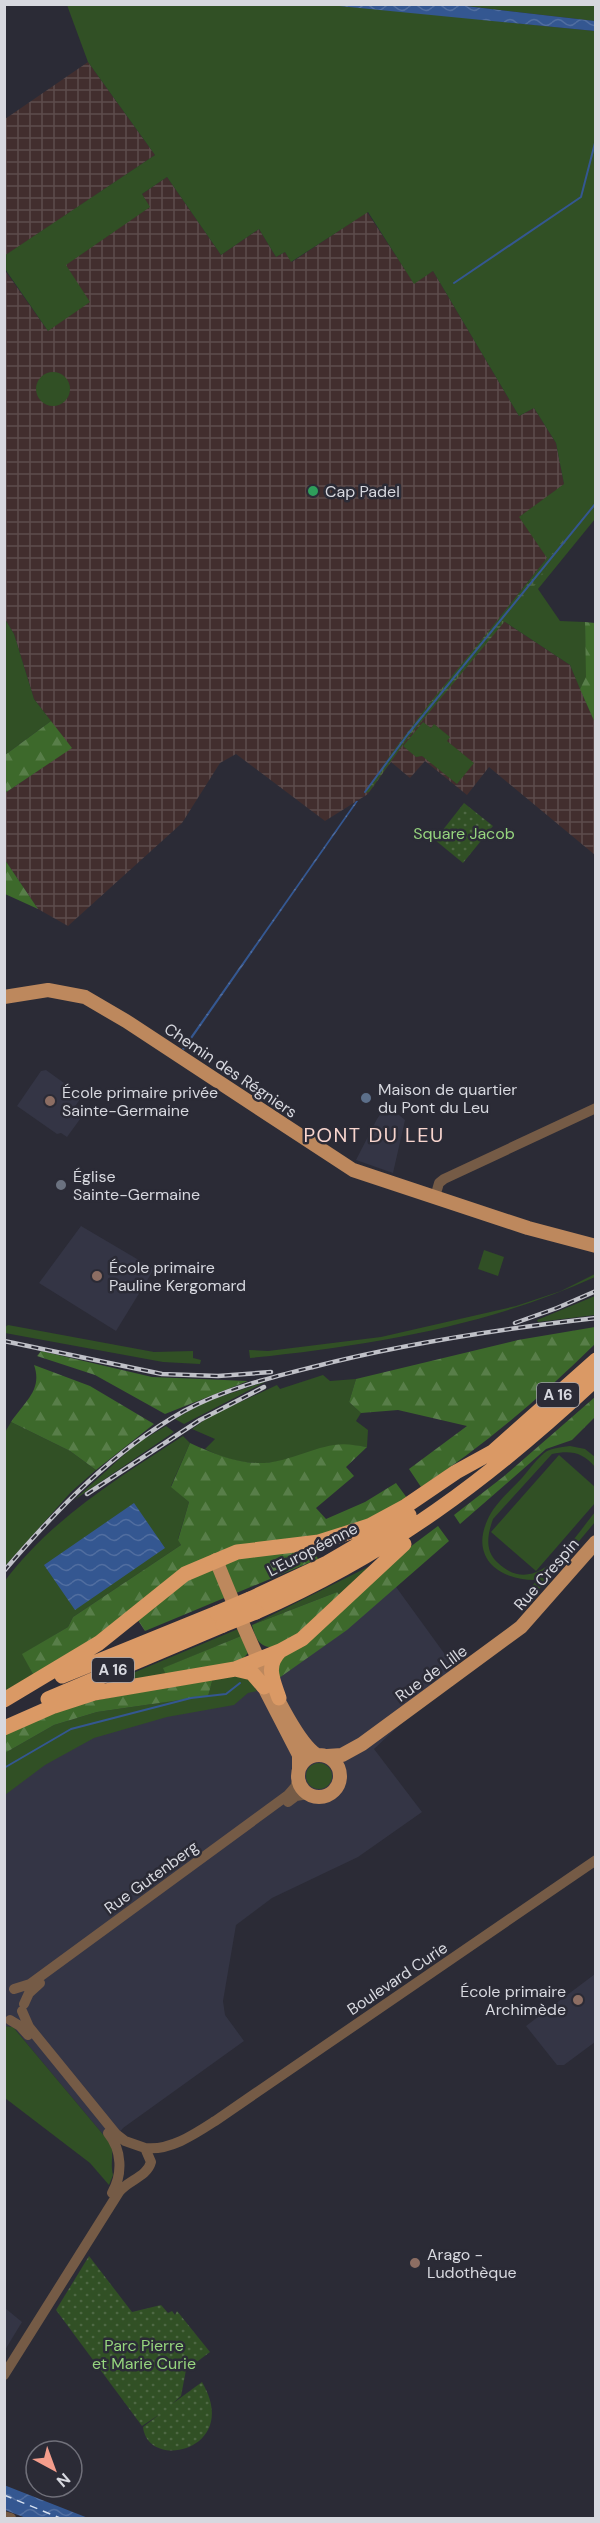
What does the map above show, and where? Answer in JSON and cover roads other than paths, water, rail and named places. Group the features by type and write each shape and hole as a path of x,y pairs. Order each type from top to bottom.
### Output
{"highway":[{"name":"A 16","path":"500,1455 596,1360"},
{"name":"A 16","path":"444,1498 596,1379"},
{"path":"4,1728 54,1706 94,1693 235,1669 256,1657 280,1652 308,1634 382,1563 416,1518 500,1455"},
{"path":"4,1702 99,1643 179,1577 216,1560 243,1551 293,1546 333,1538 369,1526 416,1518 444,1498"},
{"name":"L'Européenne","path":"4,1702 69,1673 220,1619 342,1571 416,1518"},
{"name":"L'Européenne","path":"4,1720 220,1619"},
{"path":"279,1698 270,1671 272,1663 280,1652"},
{"path":"235,1669 252,1673 264,1687"}],"main road":[{"name":"Chemin des Régniers","path":"4,997 55,990 85,997 126,1020 342,1164 366,1175 540,1232 596,1244"},
{"name":"Rue Crespin","path":"521,1627 596,1542"},
{"path":"216,1560 256,1657 303,1741 322,1756 335,1762 340,1771 338,1786 330,1794 319,1797 308,1794 301,1788 298,1774 299,1755 264,1687 256,1657"},
{"name":"Rue de Lille","path":"322,1756 339,1757 362,1744 521,1627"},
{"name":"Rue de Lille","path":"340,1771 343,1762 362,1744"},
{"path":"298,1774 308,1758 322,1756"}],"street":[{"path":"435,1197 439,1184 444,1179 596,1108"},
{"name":"Rue Gutenberg","path":"9,1989 30,1984 294,1790 298,1774"},
{"name":"Rue Gutenberg","path":"7,2020 23,2007 36,1986 293,1798 308,1794"},
{"name":"Boulevard Curie","path":"151,2164 162,2154 189,2141 596,1860"},
{"path":"4,2375 116,2196 126,2184 147,2172 151,2164 151,2157 140,2146 116,2134 30,2027 20,1994 9,1989"},
{"path":"7,2020 25,2030 112,2137 127,2175 138,2176"},
{"name":"Boulevard Curie","path":"140,2146 160,2148 180,2141 215,2121"},
{"path":"4,2362 114,2189 124,2149 140,2146"},
{"path":"4,2516 11,2518"}],"water":[{"path":"329,5 457,5 595,21 595,31"},
{"path":"358,801 184,1050 182,1049"},
{"path":"134,1503 165,1548 75,1610 44,1565"},
{"path":"4,2485 24,2493 24,2499 40,2499 88,2518 26,2518 5,2510"}],"waterway":[{"path":"454,283 581,197 596,139"},
{"path":"365,792 408,734 596,503"},
{"path":"4,1768 71,1729 191,1698 226,1694 240,1683"}],"railway":[{"path":"515,1323 596,1291"},
{"path":"4,1571 65,1504 110,1463 158,1427 215,1396 280,1375 348,1358 489,1332 596,1318"},
{"path":"4,1341 162,1374 218,1376 271,1372"},
{"path":"87,1494 200,1420 264,1387"}],"place":[{"name":"Cap Padel","path":"313,491"},
{"name":"Maison de quartier du Pont du Leu","path":"366,1098"},
{"name":"École primaire privée Sainte-Germaine","path":"50,1101"},
{"name":"Église Sainte-Germaine","path":"61,1185"},
{"name":"École primaire Pauline Kergomard","path":"97,1276"},
{"name":"École primaire Archimède","path":"578,2000"},
{"name":"Arago - Ludothèque","path":"415,2263"}],"district":[{"name":"PONT DU LEU","path":"374,1135"}],"park label":[{"name":"Square Jacob","path":"464,833"},
{"name":"Parc Pierre et Marie Curie","path":"144,2354"}]}
